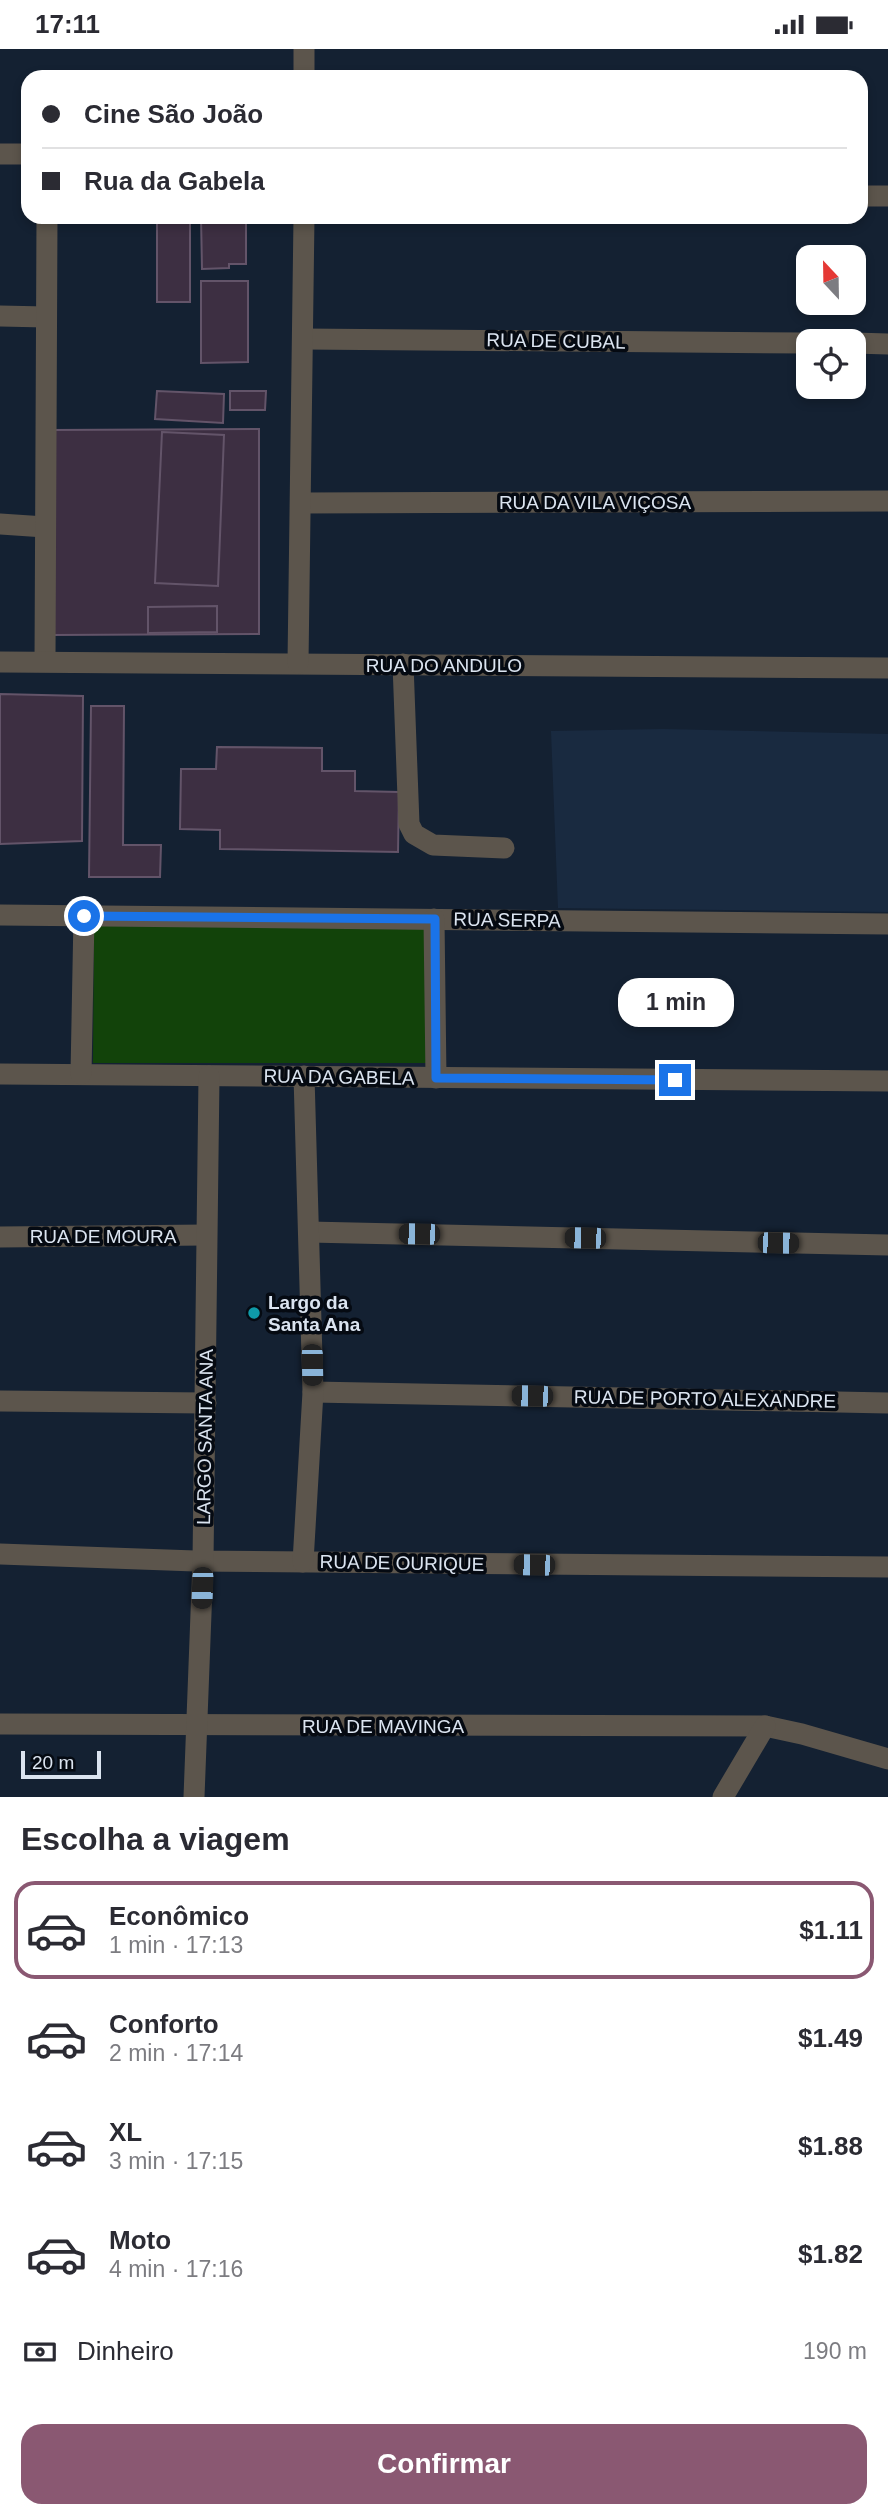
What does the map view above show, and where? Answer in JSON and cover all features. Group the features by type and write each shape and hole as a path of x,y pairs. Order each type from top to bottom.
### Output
{"street":[{"path":"304,49 304,70"},
{"path":"0,154 21,155"},
{"path":"868,196 888,196"},
{"path":"45,661 47,224"},
{"path":"298,663 304,224"},
{"path":"0,316 46,317"},
{"name":"RUA DE CUBAL","path":"303,339 796,343"},
{"path":"866,344 888,344"},
{"name":"RUA DA VILA VIÇOSA","path":"302,503 888,501"},
{"path":"0,524 45,527"},
{"name":"RUA DO ANDULO","path":"0,662 888,668"},
{"path":"403,664 409,824 414,834 433,845 504,848"},
{"name":"RUA SERPA","path":"0,915 888,924"},
{"path":"81,1074 84,916"},
{"path":"435,919 436,1078"},
{"name":"RUA DA GABELA","path":"0,1074 888,1081"},
{"name":"LARGO SANTA ANA","path":"194,1797 203,1561 209,1076"},
{"path":"303,1562 313,1392 304,1076"},
{"path":"309,1232 888,1245"},
{"name":"RUA DE MOURA","path":"0,1237 206,1235"},
{"name":"RUA DE PORTO ALEXANDRE","path":"313,1392 888,1403"},
{"path":"0,1401 206,1403"},
{"name":"RUA DE OURIQUE","path":"0,1554 203,1561 888,1567"},
{"name":"RUA DE MAVINGA","path":"0,1724 765,1726 888,1759"},
{"path":"723,1797 765,1726"}],"shaded area":[{"path":"663,729 888,734 888,912 558,908 551,731"}],"green space":[{"path":"94,926 427,927 426,1063 93,1063"}],"building":[{"path":"157,224 190,224 190,302 157,302"},
{"path":"201,224 246,224 246,264 202,269"},
{"path":"201,281 248,281 248,362 201,363"},
{"path":"157,391 224,394 223,423 155,419"},
{"path":"230,391 266,391 265,410 230,410"},
{"path":"259,429 259,634 51,635 50,430"},
{"path":"162,432 224,435 218,586 155,583"},
{"path":"217,606 217,632 148,633 148,607"},
{"path":"0,694 83,696 82,841 0,844"},
{"path":"91,706 124,706 123,845 161,845 160,877 89,877"},
{"path":"217,747 322,748 322,771 355,771 355,791 399,792 398,852 220,849 220,830 180,829 181,769 216,769"}],"place":[{"name":"Largo da Santa Ana","path":"254,1313"}],"route":[{"path":"84,916 435,919 436,1078 675,1080"}]}
